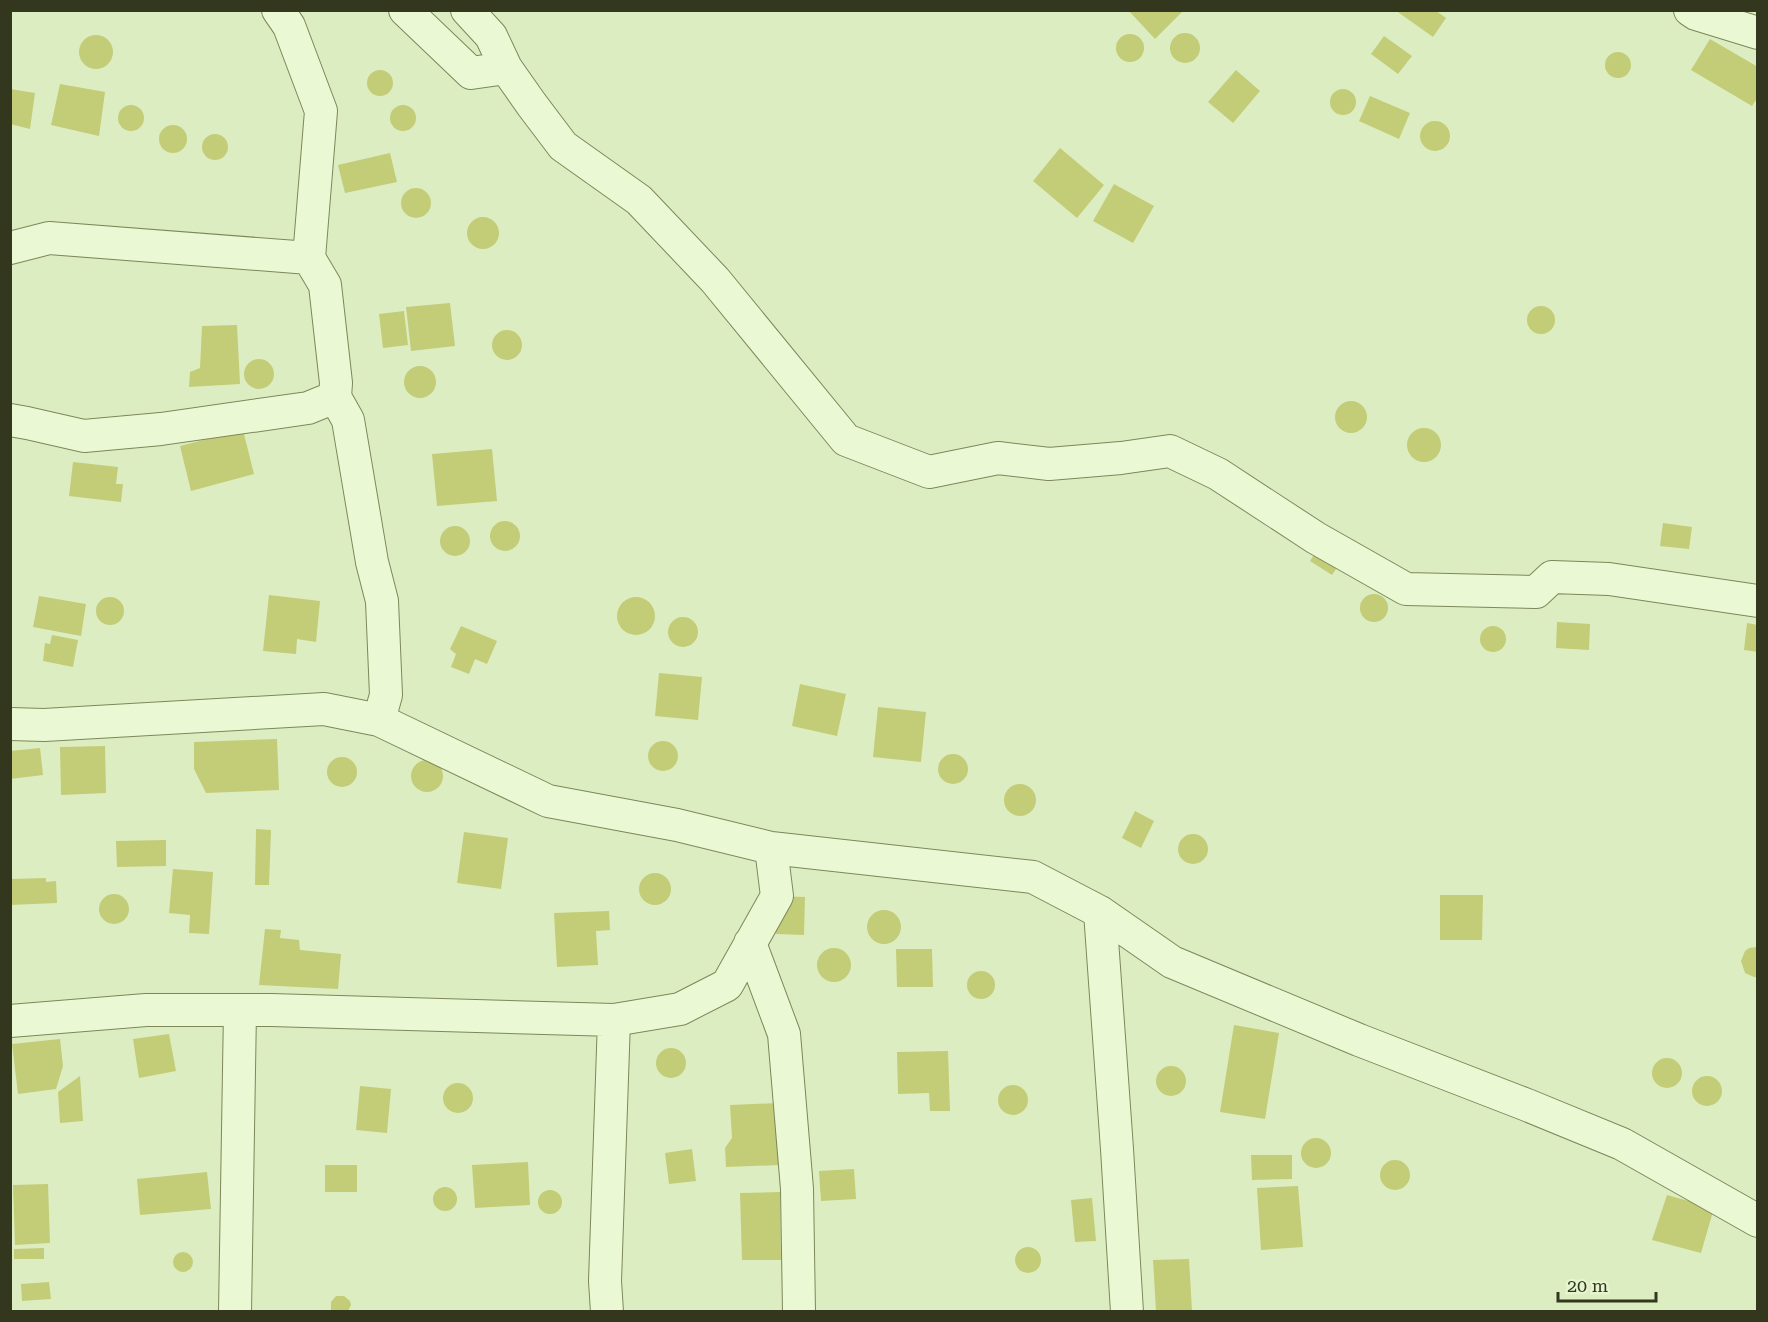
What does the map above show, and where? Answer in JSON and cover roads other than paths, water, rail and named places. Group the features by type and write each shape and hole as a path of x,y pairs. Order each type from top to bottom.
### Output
{"street":[{"path":"278,10 289,26 321,111 309,258 325,285 336,382 335,397 348,420 372,562 382,601 386,695 379,720"},
{"path":"405,10 471,73 506,68"},
{"path":"467,10 491,36 506,68 563,146 639,200 716,280 846,440 929,472 998,458 1049,464 1170,451 1218,474 1316,538 1406,589 1536,592 1552,577 1609,579 1758,601"},
{"path":"1690,10 1696,14 1758,33"},
{"path":"10,248 49,238 309,258"},
{"path":"10,420 84,436 161,429 308,408 335,397"},
{"path":"10,724 44,725 324,709 379,720 548,801 677,825 771,848 1033,877 1100,912 1172,962 1359,1041 1622,1144 1758,1221"},
{"path":"10,1022 146,1010 240,1010 614,1020 680,1010 727,985 777,896 771,848"},
{"path":"1100,912 1127,1311"},
{"path":"750,943 784,1034 797,1189 800,1311"},
{"path":"235,1311 240,1010"},
{"path":"607,1311 605,1281 614,1020"}]}
